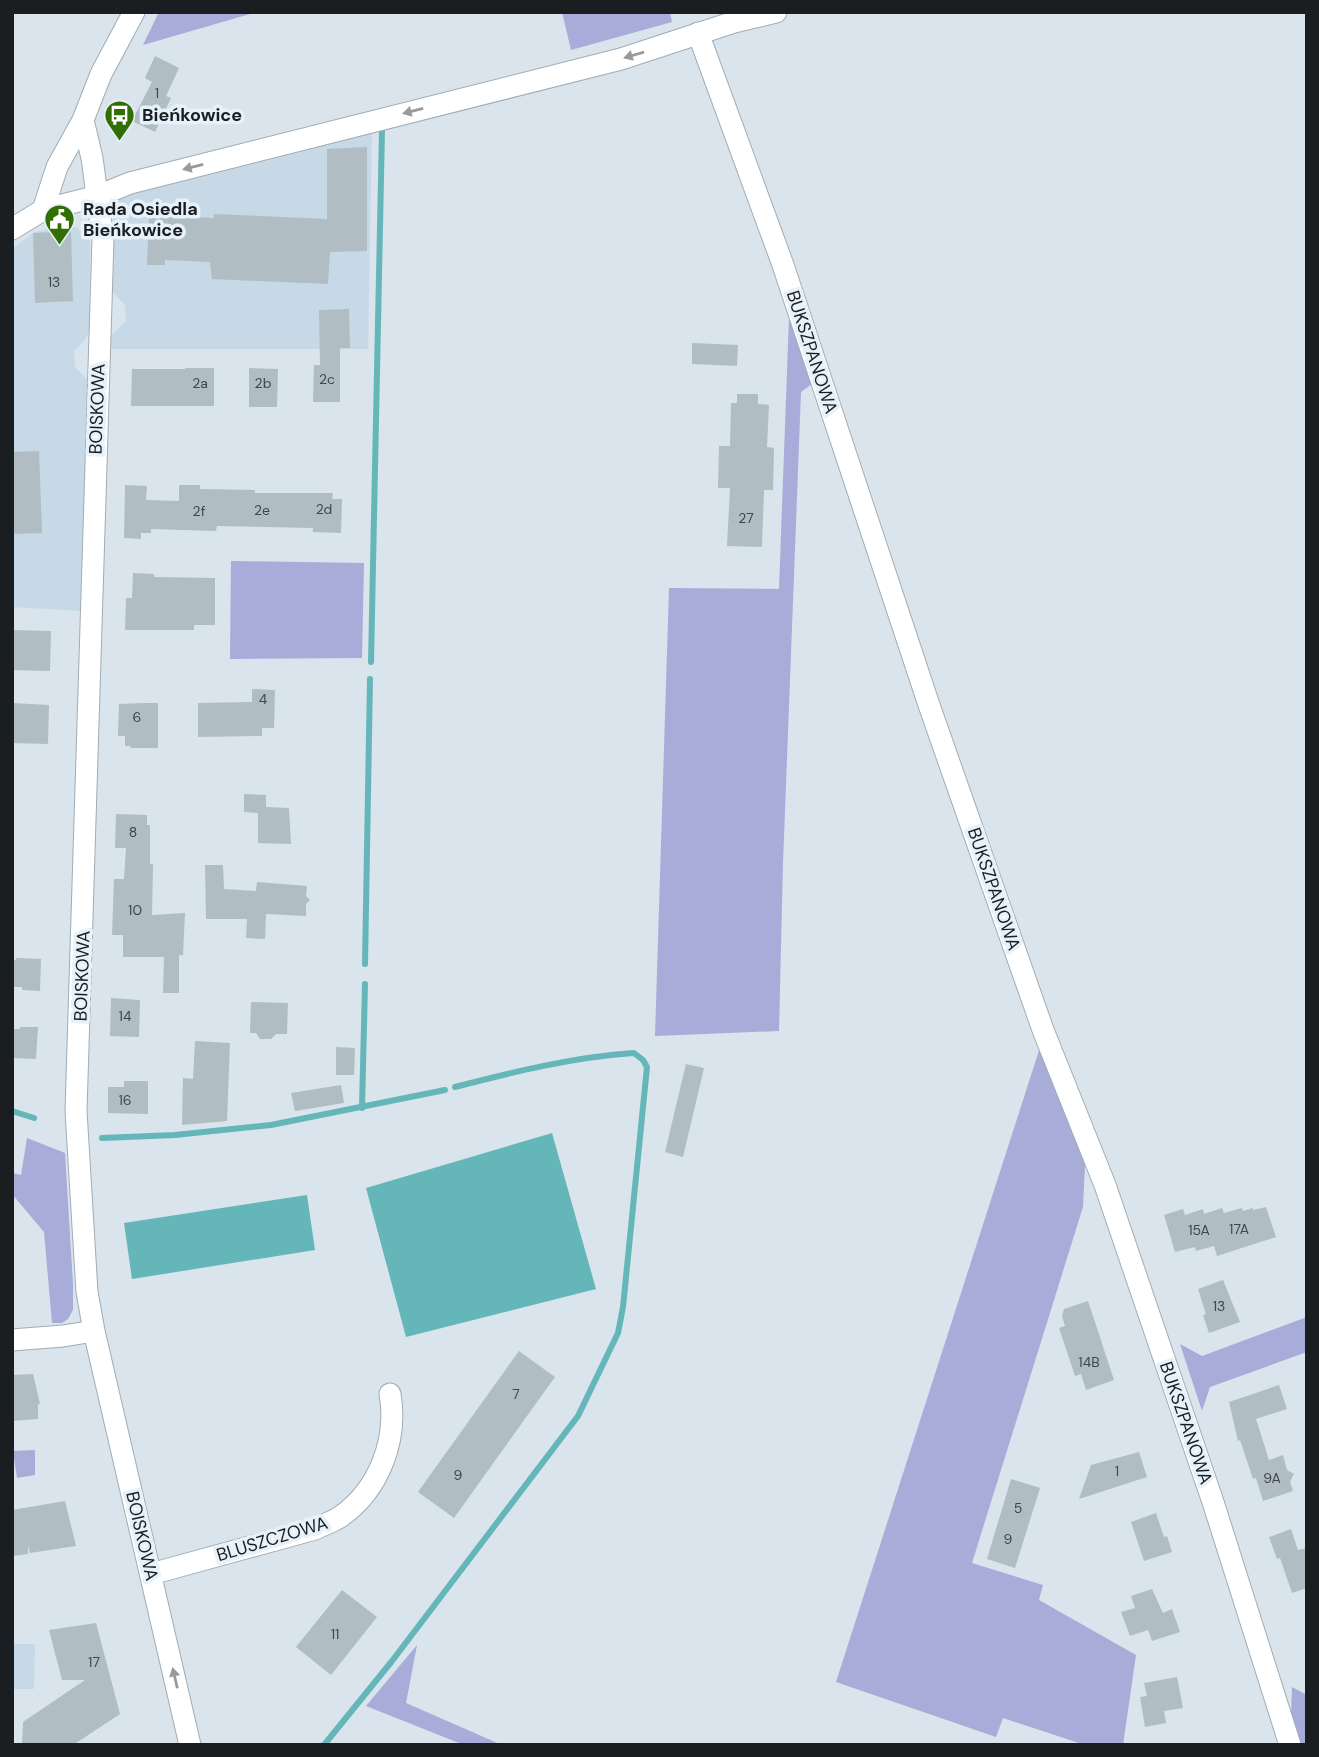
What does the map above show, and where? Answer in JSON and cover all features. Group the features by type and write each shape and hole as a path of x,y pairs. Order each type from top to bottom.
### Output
{"street":[{"path":"43,210 57,167 83,120 101,74 134,12"},
{"path":"14,225 43,210 98,196 130,183 621,58 776,12"},
{"name":"BUKSZPANOWA","path":"698,33 783,265 929,705 1039,1017 1105,1185 1205,1480 1290,1745"},
{"name":"BOISKOWA","path":"83,120 98,196 103,239 76,1111 87,1292 190,1745"},
{"path":"12,1340 94,1331"},
{"name":"BLUSZCZOWA","path":"153,1584 315,1529 340,1517 363,1494 384,1460 392,1423 390,1394"}],"shaded area":[{"path":"159,12 257,12 143,45"},
{"path":"562,12 670,12 672,22 571,50"},
{"path":"372,130 368,349 110,349 110,337 126,321 125,305 111,290 113,209 118,197"},
{"path":"68,223 89,236 90,244 89,331 85,340 74,351 75,367 91,383 83,611 12,607 12,249 33,233"},
{"path":"789,317 812,384 801,392 779,1031 655,1036 669,588 779,589"},
{"path":"231,561 364,563 362,658 230,659"},
{"path":"1042,1041 1085,1165 1083,1207 972,1563 1043,1585 1039,1600 1136,1655 1123,1745 1085,1745 1003,1718 996,1737 836,1682"},
{"path":"552,1133 596,1289 406,1337 366,1188"},
{"path":"27,1138 65,1153 73,1310 62,1323 52,1323 44,1232 12,1194 12,1173 21,1175"},
{"path":"307,1195 315,1250 132,1279 124,1223"},
{"path":"1307,1317 1307,1352 1210,1387 1202,1411 1180,1344 1202,1356"},
{"path":"35,1450 35,1475 17,1478 13,1451"},
{"path":"12,1644 35,1644 34,1689 12,1689"},
{"path":"417,1645 406,1703 502,1745 464,1745 366,1706"},
{"path":"1292,1687 1307,1695 1307,1745 1300,1745 1291,1716"}],"building":[{"path":"155,56 179,68 166,96 171,98 155,132 132,121 152,82 145,78"},
{"path":"367,147 367,251 330,252 328,284 212,279 210,262 165,260 165,265 147,265 149,215 214,218 214,214 327,219 327,149"},
{"path":"71,231 73,301 35,303 33,233"},
{"path":"349,309 350,348 340,348 340,402 313,402 314,365 320,365 319,310"},
{"path":"692,343 738,345 737,366 692,364"},
{"path":"214,368 214,406 131,406 132,369"},
{"path":"249,368 278,369 277,407 249,407"},
{"path":"737,394 758,394 758,404 769,405 767,447 774,448 773,490 764,490 762,547 727,546 730,488 718,488 719,446 730,446 731,403 737,403"},
{"path":"39,451 42,533 12,534 12,452"},
{"path":"125,485 147,486 146,500 179,501 179,485 200,485 200,489 255,490 255,493 333,493 332,499 342,499 341,533 313,532 313,528 217,526 216,531 151,529 151,533 141,533 141,539 124,538"},
{"path":"133,573 154,574 154,577 215,578 215,625 194,625 194,630 125,630 126,598 132,598"},
{"path":"12,630 51,631 50,671 12,670"},
{"path":"252,689 275,690 274,728 262,728 262,736 198,737 198,703 252,702"},
{"path":"12,703 49,705 48,744 12,743"},
{"path":"158,703 158,748 125,746 125,736 118,736 119,704"},
{"path":"244,794 266,795 266,807 289,808 291,844 258,843 258,813 244,812"},
{"path":"116,814 147,815 147,825 150,825 150,864 153,864 152,915 185,913 183,955 179,955 179,993 163,993 164,957 123,957 123,935 112,935 114,879 124,879 126,848 115,848"},
{"path":"205,865 223,865 224,889 256,891 257,882 307,886 306,896 310,900 306,904 306,916 266,914 265,939 246,938 247,919 206,919"},
{"path":"41,959 40,991 12,987 12,960"},
{"path":"111,998 140,1000 139,1037 110,1036"},
{"path":"251,1002 288,1003 287,1034 260,1039 256,1033 250,1033"},
{"path":"38,1027 36,1059 12,1058 12,1029"},
{"path":"195,1041 230,1043 227,1121 182,1125 183,1078 193,1079"},
{"path":"336,1047 355,1048 354,1075 336,1075"},
{"path":"686,1064 704,1068 683,1157 665,1152"},
{"path":"124,1081 148,1081 148,1114 108,1113 108,1087 124,1087"},
{"path":"341,1085 344,1103 295,1111 291,1093"},
{"path":"1266,1207 1276,1237 1217,1256 1214,1246 1196,1251 1195,1247 1175,1252 1164,1215 1183,1209 1185,1215 1203,1209 1204,1214 1222,1208 1224,1213 1242,1208 1243,1211"},
{"path":"1223,1280 1240,1322 1209,1333 1198,1289"},
{"path":"1088,1301 1114,1380 1086,1390 1081,1374 1075,1376 1059,1328 1065,1326 1062,1316 1064,1309"},
{"path":"519,1351 555,1377 454,1518 418,1492"},
{"path":"33,1374 40,1404 38,1419 12,1421 12,1375"},
{"path":"1279,1385 1287,1409 1256,1419 1269,1460 1283,1455 1287,1470 1294,1474 1290,1482 1293,1491 1263,1501 1256,1478 1253,1479 1240,1440 1238,1441 1229,1402"},
{"path":"1139,1452 1147,1477 1079,1499 1091,1465"},
{"path":"1011,1479 1040,1488 1015,1568 987,1559"},
{"path":"65,1501 76,1546 30,1553 28,1546 28,1554 12,1556 12,1510"},
{"path":"1156,1513 1172,1552 1144,1561 1131,1522"},
{"path":"1291,1529 1298,1550 1307,1548 1307,1588 1292,1593 1280,1558 1277,1559 1269,1537"},
{"path":"1152,1589 1163,1613 1172,1609 1180,1632 1152,1641 1148,1630 1130,1636 1121,1612 1135,1608 1131,1596"},
{"path":"342,1590 377,1617 331,1675 296,1647"},
{"path":"96,1623 120,1714 73,1745 22,1745 23,1722 85,1680 62,1680 49,1630"},
{"path":"1177,1677 1183,1708 1164,1711 1166,1723 1145,1727 1140,1697 1147,1696 1144,1683"}],"waterway":[{"path":"371,662 382,130"},
{"path":"365,964 370,679"},
{"path":"362,1108 365,984"},
{"path":"324,1745 392,1661 578,1416 618,1333 623,1307 647,1067 643,1060 634,1053 588,1058 455,1087"},
{"path":"102,1138 175,1135 271,1125 445,1090"},
{"path":"12,1111 34,1118"}],"place":[{"name":"Bieńkowice","path":"119,142"},
{"name":"Rada Osiedla Bieńkowice","path":"60,246"}]}
